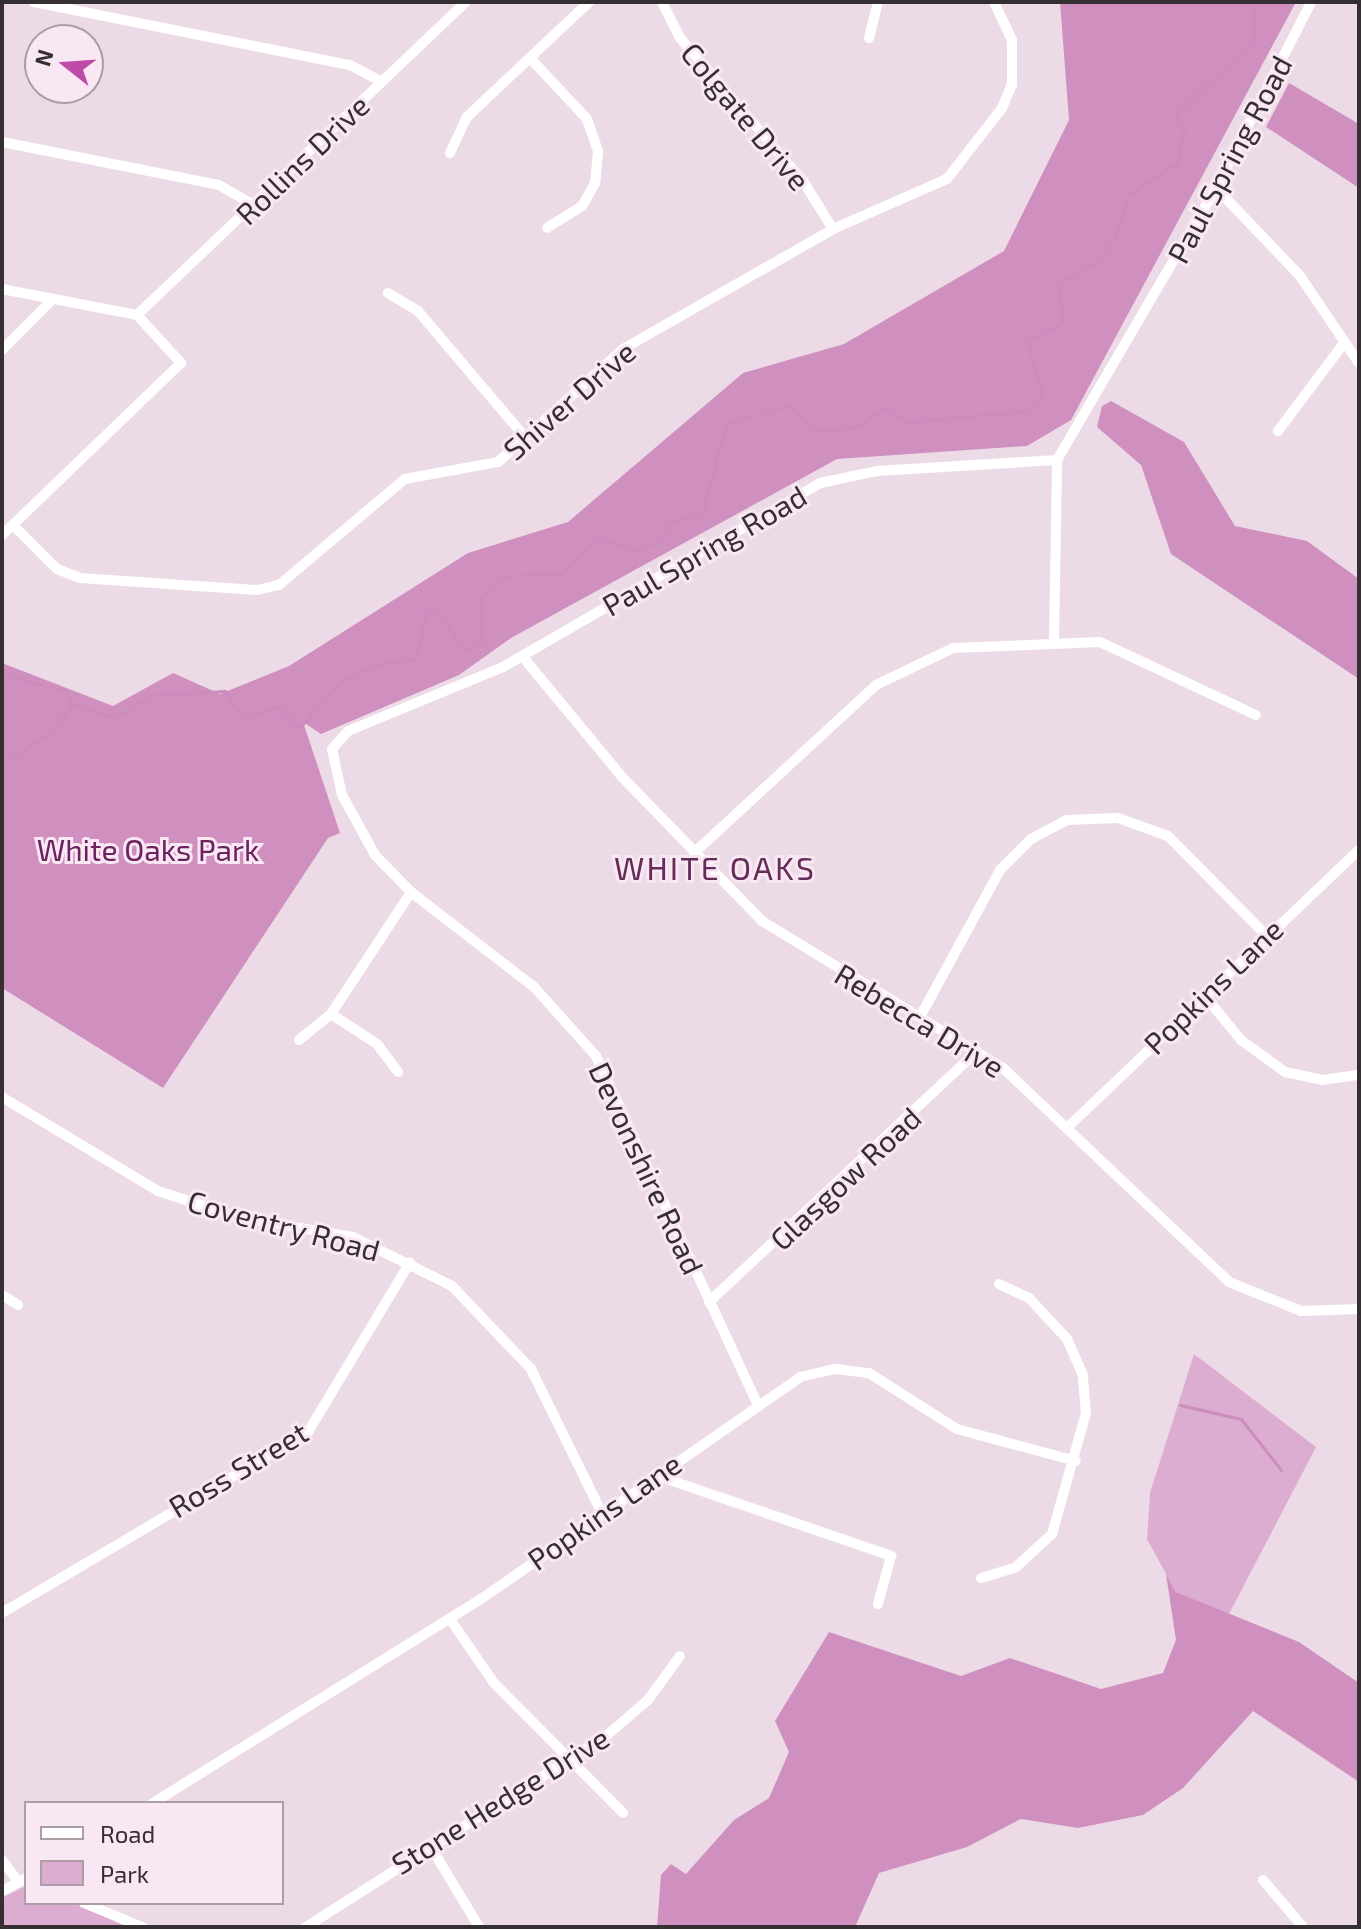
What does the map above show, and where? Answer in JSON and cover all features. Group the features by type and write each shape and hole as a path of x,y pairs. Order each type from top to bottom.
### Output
{"street":[{"path":"34,2 350,65 382,82"},
{"name":"Rollins Drive","path":"137,315 466,2"},
{"path":"450,153 463,121 589,2"},
{"name":"Colgate Drive","path":"662,2 680,38 784,157 833,229"},
{"path":"869,38 878,2"},
{"name":"Shiver Drive","path":"13,525 57,569 80,578 270,588 405,479 488,467 623,349 833,229 938,185 965,162 1012,85 1012,40 994,2"},
{"name":"Paul Spring Road","path":"335,740 522,656 820,483 877,471 1057,460 1216,188 1311,2"},
{"path":"530,58 587,119 598,151 595,183 582,206 547,228"},
{"path":"2,142 219,185 253,205"},
{"path":"1216,188 1300,276 1359,363"},
{"path":"2,289 137,315 181,363 2,535"},
{"path":"388,293 418,311 525,437"},
{"path":"2,350 53,299"},
{"path":"1278,431 1344,343"},
{"path":"1054,639 1057,460"},
{"path":"694,853 851,705 900,669 953,648 1054,639 1121,647 1256,715"},
{"name":"Rebecca Drive","path":"522,656 694,853 781,936 921,1015 977,1051 1069,1126 1229,1282 1301,1311 1359,1309"},
{"name":"Devonshire Road","path":"335,740 334,769 354,820 411,892 534,987 584,1040 628,1114 709,1302 757,1403"},
{"path":"921,1015 1000,870 1031,839 1066,820 1118,818 1168,836 1266,935"},
{"name":"Popkins Lane","path":"1069,1126 1266,935 1359,850"},
{"path":"299,1040 331,1014 411,892"},
{"path":"1205,996 1241,1040 1285,1072 1312,1079 1359,1075"},
{"path":"331,1014 377,1044 398,1072"},
{"name":"Glasgow Road","path":"709,1302 977,1051"},
{"name":"Coventry Road","path":"2,1097 158,1191 238,1217 353,1237 410,1262 467,1297 518,1350 602,1513"},
{"name":"Ross Street","path":"2,1613 308,1432 410,1262"},
{"path":"981,1578 1016,1567 1046,1542 1062,1515 1087,1403 1076,1355 1029,1298 999,1284"},
{"path":"2,1295 18,1305"},
{"name":"Popkins Lane","path":"156,1801 450,1619 757,1403 811,1374 860,1371 898,1385 957,1429 1076,1461"},
{"path":"655,1475 891,1556 878,1604"},
{"path":"450,1619 494,1683 571,1757 623,1813"},
{"name":"Stone Hedge Drive","path":"306,1927 429,1844 633,1715 680,1656"},
{"path":"429,1844 479,1927"},
{"path":"2,1860 22,1879 2,1891"},
{"path":"1263,1880 1303,1927"},
{"path":"89,1905 142,1927"}],"green space":[{"name":"White Oaks Park","path":"1060,2 1296,2 1071,420 1027,446 837,459 511,638 459,675 321,734 303,722 340,833 328,838 163,1088 2,988 2,663 113,706 173,673 220,694 289,666 468,553 568,522 743,373 844,344 1004,251 1069,120"},
{"path":"1289,83 1359,124 1359,188 1266,127"},
{"path":"1111,401 1184,442 1235,526 1307,541 1359,579 1359,679 1171,554 1141,465 1097,427 1102,406"},
{"path":"1194,1354 1316,1447 1229,1614 1176,1592 1147,1539 1150,1493"},
{"path":"1166,1574 1176,1592 1299,1642 1359,1683 1359,1782 1253,1711 1183,1788 1143,1815 1078,1828 1021,1819 967,1847 879,1873 855,1927 657,1927 661,1875 671,1864 686,1874 734,1820 769,1798 789,1752 775,1721 829,1632 961,1676 1010,1658 1101,1689 1163,1673 1176,1640"},
{"path":"24,1887 24,1905 82,1905 127,1927 2,1927 2,1898"}],"waterway":[{"path":"2,674 65,691 73,705 114,717 155,695 225,691 243,718 278,706 300,727 340,683 375,665 416,659 427,611 441,614 463,651 482,642 481,598 507,576 562,573 596,538 632,550 654,543 674,521 702,514 726,425 788,405 819,432 853,428 884,409 908,422 1026,411 1042,394 1027,340 1063,323 1058,285 1096,261 1115,238 1127,196 1177,163 1184,129 1175,115 1253,41 1255,2"},
{"path":"2,762 46,736 73,705"},
{"path":"1180,1405 1241,1419 1281,1470"}],"district":[{"name":"WHITE OAKS","path":"715,867"}]}
